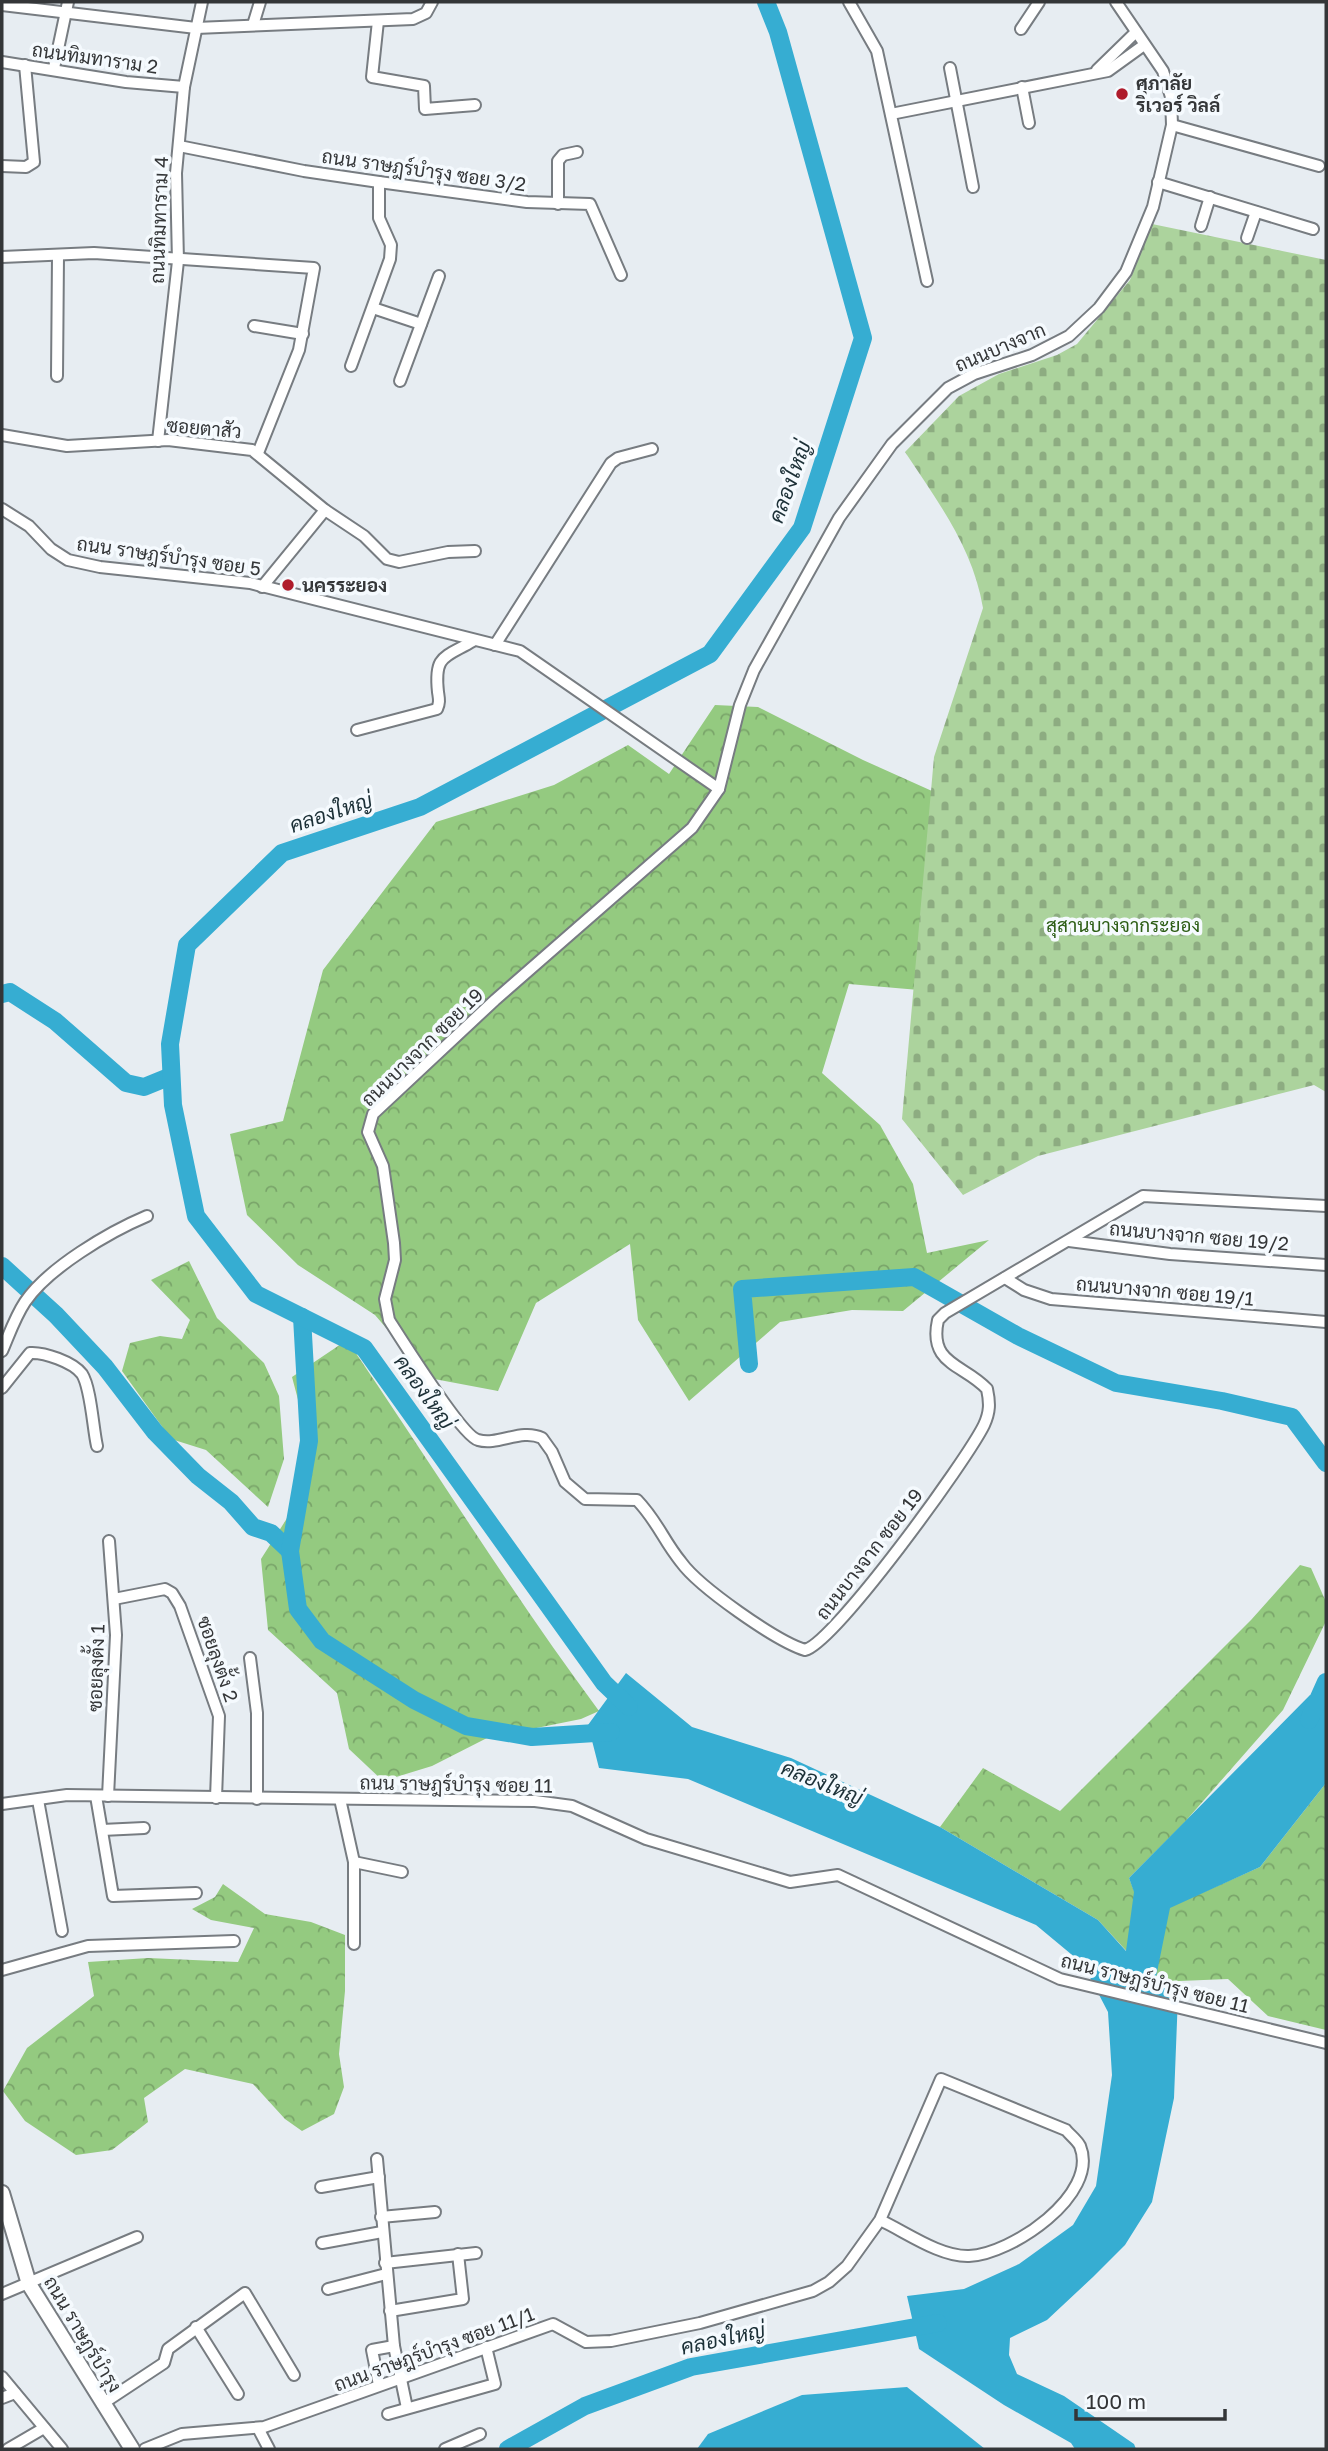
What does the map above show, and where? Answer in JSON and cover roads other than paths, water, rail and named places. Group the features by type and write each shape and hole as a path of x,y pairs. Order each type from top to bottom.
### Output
{"street":[{"path":"54,68 68,2"},
{"name":"ถนนทิมทาราม 4","path":"158,441 178,261 179,146 184,87 202,2"},
{"path":"253,25 260,2"},
{"path":"2,5 196,27 418,18 426,13 432,2"},
{"path":"849,2 877,51 927,281"},
{"path":"1021,29 1039,2"},
{"name":"ถนนบางจาก","path":"719,789 740,705 754,670 839,519 892,444 948,388 974,374 1032,355 1069,336 1099,308 1126,272 1153,208 1171,125 1171,97 1163,71 1116,2"},
{"path":"378,21 372,77 424,86 425,109 475,105"},
{"path":"1097,71 1135,33"},
{"path":"891,114 1097,71 1108,71 1144,45"},
{"name":"ถนนทิมทาราม 2","path":"2,62 54,68 126,82 184,87"},
{"path":"2,166 26,167 34,162 26,65"},
{"path":"950,68 973,187"},
{"path":"1022,88 1029,123"},
{"path":"1171,125 1319,166"},
{"name":"ถนน ราษฎร์บำรุง ซอย 3/2","path":"179,146 304,172 558,204 585,203 593,207 621,275"},
{"path":"558,204 558,161 563,155 577,152"},
{"path":"351,366 391,251 380,223 379,182"},
{"path":"1158,182 1313,229"},
{"path":"1201,226 1210,197"},
{"path":"1247,238 1256,212"},
{"path":"2,257 93,253 178,261 314,268 303,334 295,363 258,453"},
{"path":"57,376 58,256"},
{"path":"400,381 439,276"},
{"path":"373,308 421,324"},
{"path":"254,326 303,334"},
{"name":"ซอยตาสัว","path":"2,435 67,446 158,441 234,447 258,453 325,510 364,536 387,559 399,562 448,552 475,551"},
{"path":"495,645 611,463 618,457 652,449"},
{"name":"ถนน ราษฎร์บำรุง ซอย 5","path":"2,509 29,526 51,549 68,560 100,567 262,587 520,651 719,789"},
{"path":"262,587 325,510"},
{"path":"357,730 437,709 440,703 436,667 439,661 473,641"},
{"name":"ถนนบางจาก ซอย 19","path":"719,789 692,828 495,1000 373,1114 368,1132 383,1166 395,1254 384,1299 389,1320 457,1421 473,1439 482,1441 523,1435 541,1438 552,1452 569,1488 585,1499 636,1500 656,1520 681,1564 740,1612 780,1639 806,1650 820,1644 842,1619 953,1475 989,1412 987,1389 949,1363 938,1348 937,1320 945,1313 1069,1241 1134,1199 1151,1195 1326,1206"},
{"path":"2,1351 23,1304 42,1283 102,1237 147,1216"},
{"name":"ถนนบางจาก ซอย 19/2","path":"1069,1241 1170,1254 1326,1265"},
{"name":"ถนนบางจาก ซอย 19/1","path":"1006,1278 1024,1290 1051,1299 1326,1322"},
{"path":"2,1388 30,1353 57,1359 76,1368 84,1379 97,1446"},
{"name":"ซอยลุงตั้ง 1","path":"109,1541 116,1635 102,1796 102,1830 113,1896 196,1893"},
{"name":"ซอยลุงตั้ง 2","path":"114,1599 165,1589 172,1593 180,1606 219,1716 216,1798"},
{"path":"250,1658 257,1713 257,1799"},
{"name":"ถนน ราษฎร์บำรุง ซอย 11","path":"2,1804 67,1795 536,1801 572,1805 646,1839 755,1873 790,1882 838,1875 1060,1979 1326,2043"},
{"path":"38,1800 62,1931"},
{"path":"340,1800 354,1862 354,1944"},
{"path":"102,1830 144,1828"},
{"path":"354,1862 402,1872"},
{"path":"2,1970 88,1946 234,1941"},
{"name":"ถนน ราษฎร์บำรุง ซอย 11/1","path":"145,2449 182,2434 257,2428 330,2405 400,2376 553,2324 586,2342 611,2341 700,2323 813,2291 829,2283 847,2266 880,2220 941,2079 1066,2130 1079,2144 1083,2158 1078,2177 1068,2198 1052,2216 1030,2233 979,2255 950,2254 880,2220"},
{"path":"377,2159 394,2346 407,2408"},
{"path":"321,2188 379,2177"},
{"name":"ถนน ราษฎร์บำรุง","path":"2,2193 29,2284 132,2449"},
{"path":"381,2217 435,2211"},
{"path":"322,2243 382,2232"},
{"path":"2,2294 138,2236"},
{"path":"328,2289 386,2269 476,2253"},
{"path":"390,2311 463,2299 458,2255"},
{"path":"102,2404 164,2363 168,2348 245,2293 295,2375"},
{"path":"196,2327 238,2394"},
{"path":"379,2385 372,2350 394,2346"},
{"path":"388,2414 495,2384 486,2347"},
{"path":"2,2377 62,2449"},
{"path":"2,2398 15,2393"},
{"path":"8,2449 44,2428"},
{"path":"257,2428 270,2449"},
{"path":"445,2449 481,2434"}],"water":[{"path":"626,1673 692,1727 791,1758 940,1827 1098,1920 1126,1951 1134,1892 1129,1878 1310,1695 1326,1700 1326,1783 1260,1867 1170,1908 1155,1982 1178,1996 1174,2098 1152,2202 1125,2245 1093,2277 1047,2320 1010,2338 1009,2355 1017,2374 1064,2396 1134,2444 1136,2449 1075,2449 1071,2443 1004,2405 919,2349 907,2296 964,2289 1019,2264 1073,2225 1096,2186 1112,2075 1108,2012 1083,1964 1036,1925 688,1779 599,1768 588,1725"},
{"path":"907,2387 985,2449 697,2449 708,2434 802,2395"}],"waterway":[{"name":"คลองใหญ่","path":"629,1707 604,1683 364,1348 256,1294 196,1216 173,1105 170,1044 187,945 282,853 420,807 710,654 802,528 863,338 778,32 766,2"},
{"path":"2,994 10,992 55,1021 126,1083 144,1087 171,1076"},
{"path":"2,1266 56,1315 105,1367 155,1432 198,1476 231,1502 253,1527 271,1533 290,1551"},
{"path":"749,1364 742,1289 914,1277 1018,1336 1116,1383 1222,1401 1292,1417 1326,1463"},
{"path":"302,1317 309,1441 290,1551 298,1609 322,1641 414,1700 466,1726 532,1737 611,1732"},
{"path":"1309,1720 1326,1682"},
{"name":"คลองใหญ่","path":"508,2449 585,2406 691,2367 938,2323"}],"place":[{"name":"ศุภาลัย ริเวอร์ วิลล์","path":"1122,94"},
{"name":"นครระยอง","path":"288,585"}],"park label":[{"name":"สุสานบางจากระยอง","path":"1123,925"}]}
